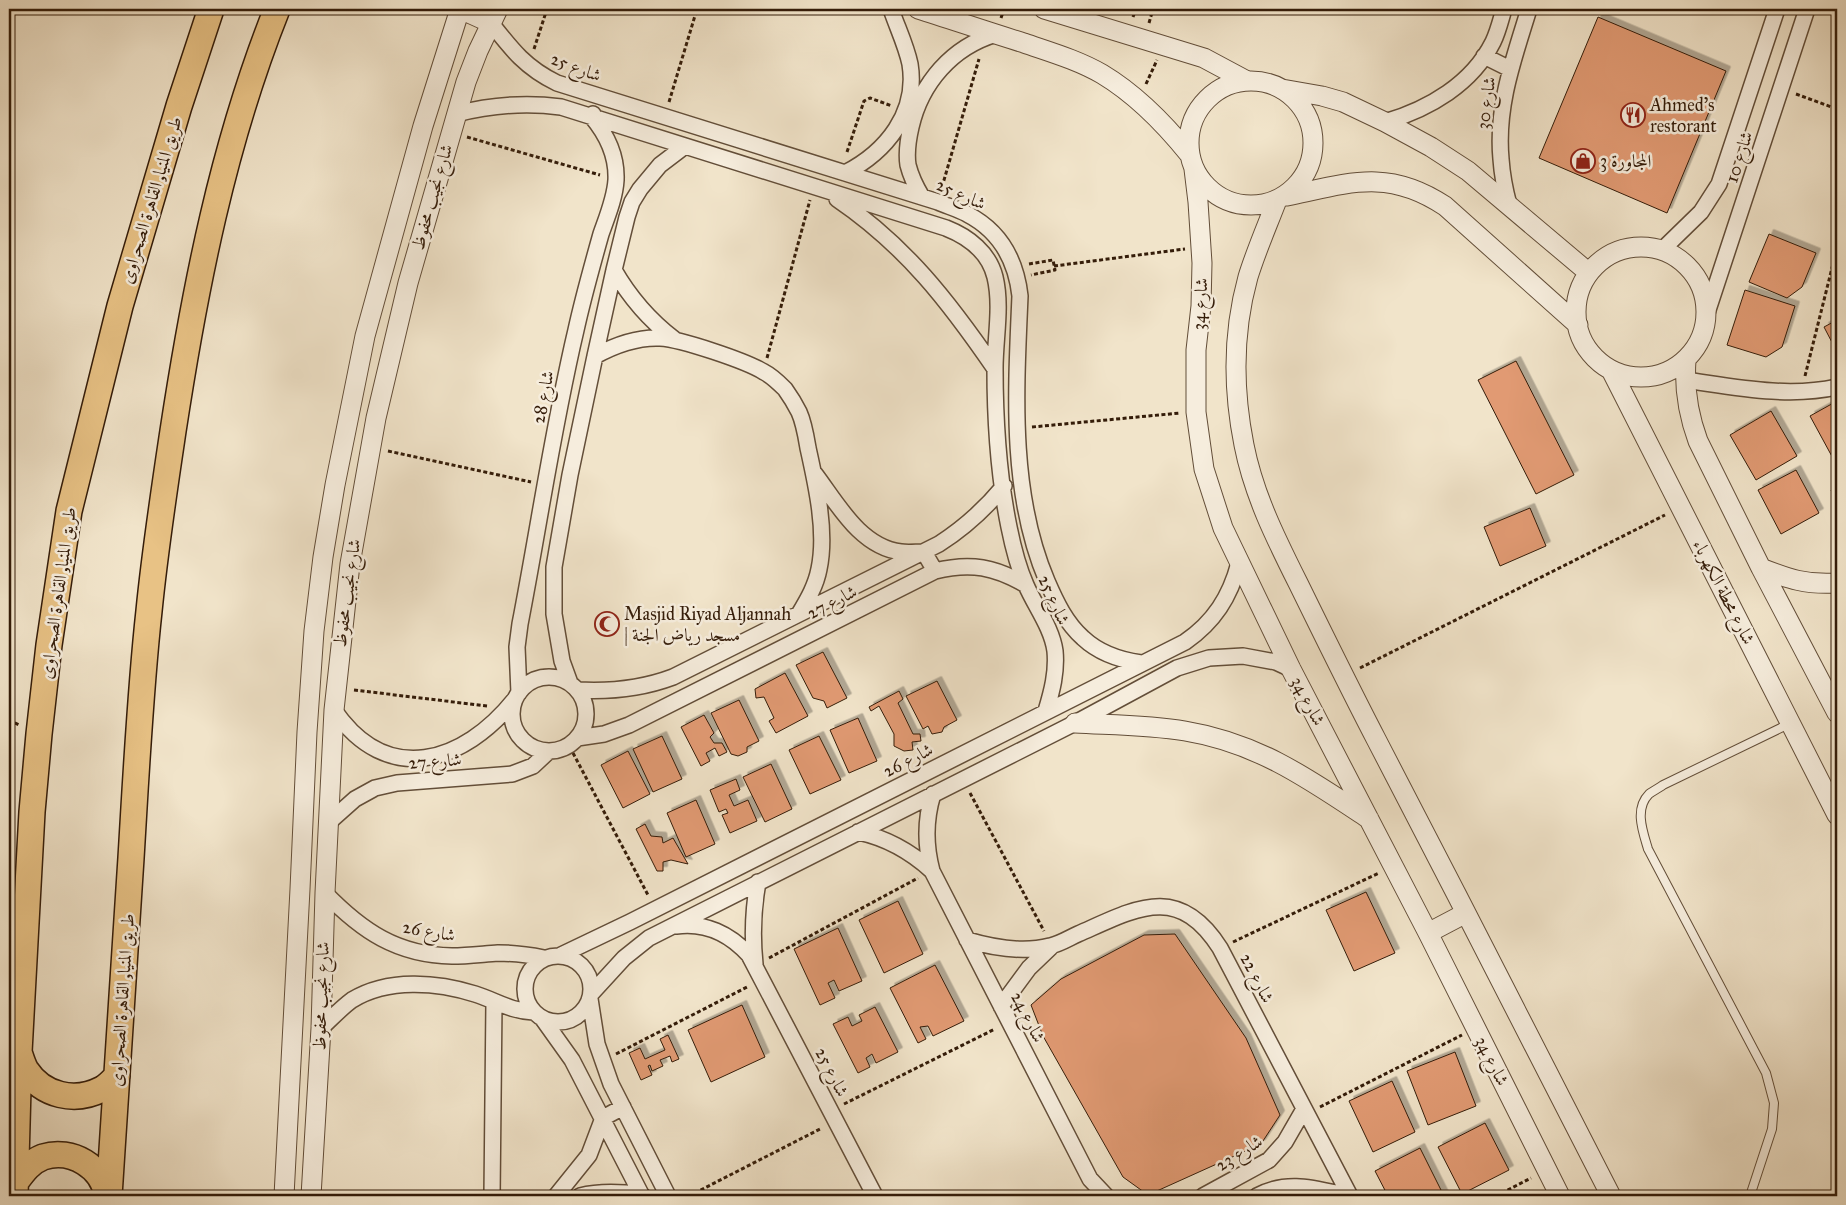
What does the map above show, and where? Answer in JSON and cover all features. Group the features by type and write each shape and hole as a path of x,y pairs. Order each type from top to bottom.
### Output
{"highway":[{"name":"طريق المنيا, القاهرة الصحراوى","path":"15,1189 19,1052 32,812 49,645 69,511 120,306 179,106 212,9"},
{"name":"طريق المنيا, القاهرة الصحراوى","path":"108,1196 139,727 148,614 163,499 194,303 211,224 244,104 264,40 277,9"},
{"path":"19,1052 25,1069 37,1083 52,1093 70,1097 87,1095 104,1088 117,1076"},
{"path":"15,1189 27,1167 43,1157 62,1155 81,1160 96,1171 106,1188 108,1196"}],"street":[{"path":"460,9 495,16"},
{"name":"شارع نجيب محفوظ","path":"284,1196 300,898 306,732 314,630 335,485 365,336 423,126 460,9"},
{"path":"891,9 910,64 910,112 907,154 911,176 922,197"},
{"path":"918,9 991,36 1077,62 1101,74 1139,100 1173,134 1202,183 1214,195 1229,202 1245,206 1262,205 1281,198 1357,181 1376,180 1412,188 1430,196 1445,206 1578,325"},
{"path":"1044,9 1204,58 1247,80"},
{"name":"شارع 30","path":"1385,122 1411,113 1440,98 1466,77 1484,56 1493,41 1504,9"},
{"name":"شارع 30","path":"1509,204 1501,160 1500,136 1505,91 1510,69 1529,9"},
{"name":"شارع 10","path":"1662,250 1701,212 1718,184 1777,9"},
{"name":"شارع 10","path":"1706,316 1806,9"},
{"name":"شارع 25","path":"495,16 516,56 529,67 557,83 938,202 965,213 988,227 1005,248 1016,272 1019,314 1017,428 1024,497 1043,571 1063,615 1084,639 1110,656 1141,663"},
{"name":"شارع نجيب محفوظ","path":"311,1196 321,1028 334,710 350,564 376,418 408,283 456,114 478,51 495,16"},
{"path":"843,173 871,158 882,148 942,67 962,50 991,36"},
{"path":"1484,56 1510,69"},
{"path":"1191,162 1188,137 1193,120 1201,104 1214,92 1229,84 1247,80 1265,82 1282,89 1322,96 1343,102 1385,122 1431,147 1468,171 1589,273"},
{"path":"1282,89 1298,102 1302,108 1309,120 1313,141 1311,162 1301,181 1281,198 1248,278 1239,318 1236,355 1238,401 1243,444 1253,484 1274,534 1344,677 1610,1196"},
{"path":"592,117 598,96"},
{"name":"شارع 25","path":"456,114 489,106 525,104 561,107 946,228 968,239 981,252 991,267 997,290 995,369 997,425 1013,546 1026,585 1055,649 1054,680 1046,711"},
{"name":"شارع 28","path":"514,700 520,624 576,328 616,179 612,151 607,139 592,117"},
{"path":"573,686 552,677 542,678 533,681 514,700 513,719 516,729 521,738 529,745 549,751 560,749 573,742 583,729 586,720 586,709 583,699 573,686 557,638 552,591 554,567 570,475 627,217 632,202 649,176 685,146"},
{"name":"شارع 34","path":"1191,162 1201,247 1202,285 1196,350 1198,439 1206,476 1223,528 1292,669 1428,932 1559,1196"},
{"path":"818,189 869,222 917,266 947,301 995,369"},
{"path":"608,211 627,217"},
{"path":"1646,246 1662,250 1680,260 1695,275 1704,295 1706,316 1703,332 1696,347 1686,360 1669,371 1650,376 1630,376 1611,370 1596,358 1584,343 1578,325 1576,307 1580,289 1589,273 1614,252 1646,246"},
{"path":"614,270 625,290 639,308 674,339"},
{"path":"997,314 1019,314"},
{"path":"595,356 633,340 646,338 674,339 745,363 764,372 785,389 799,412 814,473 821,531 820,568 815,584 799,614"},
{"path":"1686,360 1685,380 1691,421 1698,441 1761,568 1837,710"},
{"name":"شارع محطة الكهرباء","path":"1611,370 1837,815"},
{"path":"1685,380 1772,392 1802,392 1837,387"},
{"path":"349,412 376,418"},
{"path":"814,473 852,524 862,533 886,548 900,552 924,552 935,571"},
{"path":"547,477 570,475"},
{"name":"شارع 27","path":"573,686 616,691 636,688 673,677 939,544 968,524 1004,486"},
{"name":"شارع 26","path":"561,955 1185,642 1200,632 1212,619 1229,593 1239,563"},
{"name":"شارع 27","path":"573,742 616,730 684,698 935,571 951,567 982,567 998,571 1026,585"},
{"path":"1761,568 1796,581 1816,584 1837,584"},
{"path":"1038,609 1056,601"},
{"path":"1169,650 1177,668"},
{"path":"321,1028 352,1001 368,992 406,985 442,987 476,994 513,1010 538,1015 551,1022 570,1020 586,1008 590,997 624,958 649,938 1075,723 1177,668 1209,658 1243,656 1276,662 1292,669"},
{"path":"673,677 684,698"},
{"name":"شارع 27","path":"334,710 352,734 375,750 404,758 420,758 436,756 467,744 490,726 514,700"},
{"path":"1075,723 1158,727 1212,736 1238,744 1287,766 1370,820"},
{"name":"شارع 27","path":"328,823 355,798 375,788 397,783 512,774 533,766 549,751"},
{"name":"شارع 24","path":"933,794 929,807 926,832 932,871 1090,1179 1106,1196"},
{"name":"شارع 24","path":"858,832 898,845 910,852 932,871"},
{"path":"791,840 802,860"},
{"name":"شارع 25","path":"758,882 753,932 759,972"},
{"name":"شارع 26","path":"325,894 356,924 373,935 411,951 452,956 514,954 544,958"},
{"name":"شارع 22","path":"967,940 1009,949 1034,949 1052,946 1136,909 1160,906 1172,908 1193,917 1210,932 1220,948 1349,1196"},
{"path":"1428,932 1466,913"},
{"name":"شارع 25","path":"670,927 696,926 721,933 741,946 759,972 875,1196"},
{"name":"شارع 22","path":"1001,1006 1029,968 1052,946"},
{"path":"642,1196 572,1060 526,998 525,982 532,968 544,958 561,955 578,962 585,968 589,976 592,1022 602,1061 668,1196"},
{"path":"492,1196 494,1002"},
{"path":"556,1196 589,1155 603,1118 623,1107"},
{"name":"شارع 23","path":"1202,1196 1224,1191 1269,1160 1285,1142 1305,1111"},
{"name":"شارع 24","path":"1090,1179 1091,1196"},
{"path":"1257,1196 1269,1189 1294,1186 1349,1196"},
{"path":"580,1196 623,1193 642,1196"}],"lane":[{"path":"1750,1196 1772,1129 1774,1103 1766,1073 1648,849 1640,824 1642,807 1648,795 1663,785 1791,722"}],"path":[{"path":"529,67 547,9"},
{"path":"664,116 697,9"},
{"path":"938,202 991,36"},
{"path":"1139,100 1164,46"},
{"path":"1781,88 1837,109"},
{"path":"843,173 866,99 870,98 910,112"},
{"path":"451,133 616,179"},
{"path":"764,372 818,189"},
{"path":"1054,266 1201,247"},
{"path":"1802,392 1837,248"},
{"path":"1052,260 1054,266 1054,271 1016,272 1052,260"},
{"path":"1017,428 1196,412"},
{"path":"370,448 547,477"},
{"path":"1344,677 1681,507"},
{"path":"336,688 514,700"},
{"path":"573,742 656,909"},
{"path":"963,779 1052,946"},
{"path":"1220,948 1393,866"},
{"path":"602,1061 932,871"},
{"path":"689,1196 833,1116 1010,1022"},
{"path":"1305,1111 1475,1028"},
{"path":"1496,1196 1546,1170"}],"building":[{"name":"Ahmed's restorant","path":"1598,17 1726,71 1667,213 1539,158"},
{"path":"1769,234 1816,253 1802,287 1787,298 1749,282"},
{"path":"1745,290 1795,306 1782,347 1766,357 1727,345"},
{"path":"1837,320 1837,352 1824,327"},
{"path":"1516,361 1574,475 1536,494 1478,380"},
{"path":"1837,401 1837,460 1835,462 1810,416"},
{"path":"1771,411 1797,456 1756,480 1730,435"},
{"path":"1796,470 1819,513 1781,534 1758,490"},
{"path":"1837,487 1837,502 1831,490"},
{"path":"1530,508 1546,546 1500,566 1484,527"},
{"path":"823,652 847,698 827,708 824,701 813,698 796,665"},
{"path":"785,673 808,716 776,733 769,721 774,718 764,697 756,698 755,689"},
{"path":"937,681 957,720 944,727 942,732 932,734 928,726 923,729 906,696"},
{"path":"899,691 903,699 898,703 913,734 920,734 921,741 912,742 913,750 904,751 894,746 894,734 879,706 871,711 869,707"},
{"path":"739,700 759,741 747,747 747,752 738,756 731,754 711,713"},
{"path":"704,715 714,733 710,737 714,743 722,743 727,752 719,756 715,748 706,753 710,761 701,766 681,727"},
{"path":"858,718 877,761 849,773 830,730"},
{"path":"662,736 682,779 653,792 633,749"},
{"path":"819,736 841,780 810,794 789,750"},
{"path":"628,751 650,794 623,808 601,765"},
{"path":"771,764 792,809 765,822 743,777"},
{"path":"736,779 740,790 729,795 734,806 748,800 757,821 730,833 722,815 728,813 726,809 719,812 710,790"},
{"path":"696,800 715,844 686,857 667,813"},
{"path":"645,824 651,836 662,837 663,843 673,838 688,864 671,860 663,862 663,871 657,871 636,829"},
{"path":"1366,892 1395,953 1354,971 1326,910"},
{"path":"898,901 923,954 884,973 859,920"},
{"path":"838,928 862,981 839,991 834,980 828,983 835,998 820,1005 794,949"},
{"path":"1175,934 1246,1038 1280,1115 1261,1144 1148,1195 1123,1177 1043,1036 1031,1005 1061,979 1144,935"},
{"path":"935,965 964,1021 933,1036 928,1026 920,1027 926,1039 918,1043 890,988"},
{"path":"742,1005 765,1057 711,1082 688,1030"},
{"path":"875,1007 898,1052 876,1063 872,1054 866,1058 870,1067 858,1073 833,1024 848,1017 852,1026 862,1021 859,1015"},
{"path":"668,1035 679,1059 672,1062 670,1056 660,1060 663,1066 652,1071 650,1065 648,1066 652,1075 641,1080 629,1053 640,1048 645,1059 665,1050 660,1039"},
{"path":"1455,1052 1476,1106 1428,1125 1407,1071"},
{"path":"1392,1081 1415,1132 1373,1152 1349,1101"},
{"path":"1485,1123 1509,1170 1462,1194 1438,1147"},
{"path":"1420,1148 1444,1196 1388,1196 1375,1171"}],"place":[{"name":"Ahmed's restorant","path":"1633,115"},
{"name":"المجاورة 3","path":"1583,161"},
{"name":"Masjid Riyad Aljannah | مسجد رياض الجنة","path":"607,624"}]}
